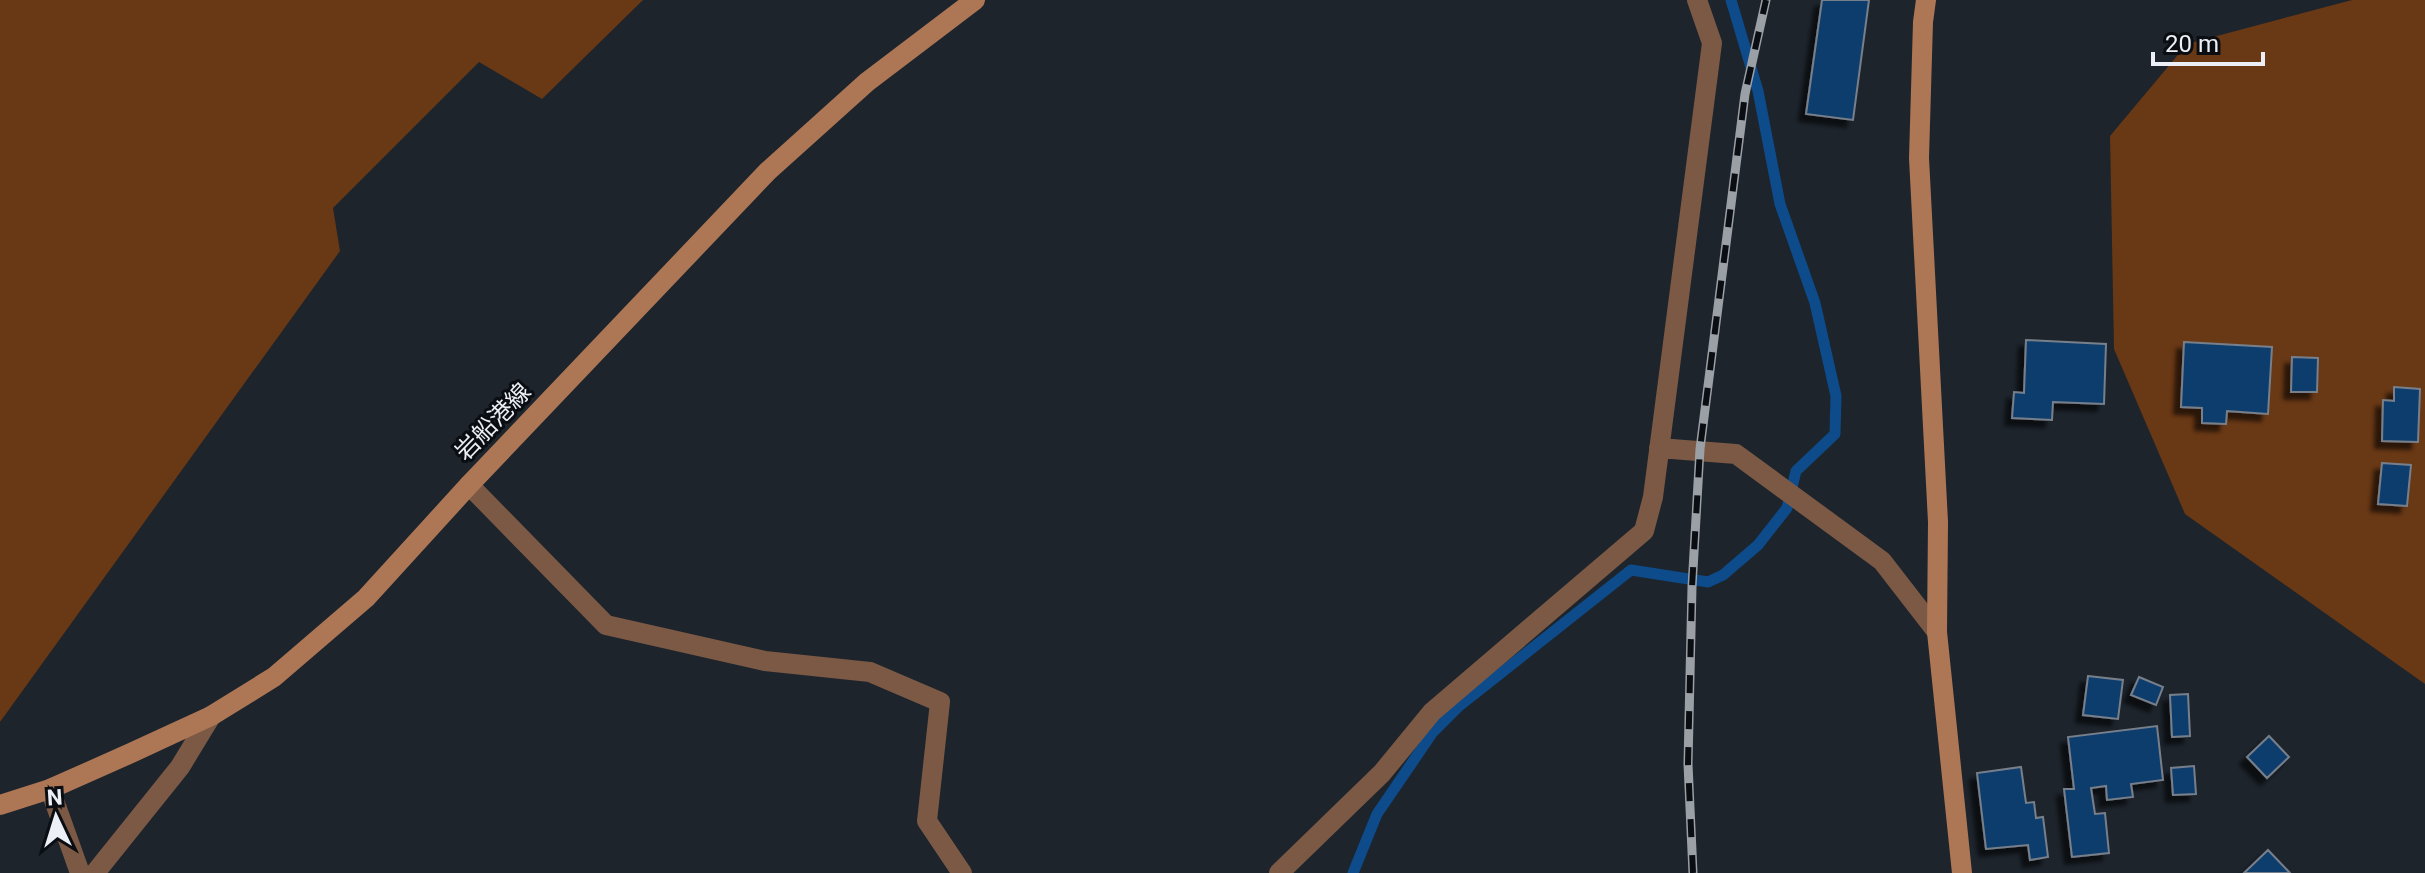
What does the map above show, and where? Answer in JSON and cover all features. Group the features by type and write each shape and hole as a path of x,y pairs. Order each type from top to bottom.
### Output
{"main road":[{"name":"岩船港線","path":"0,805 50,789 211,716 274,677 366,598 469,485 768,171 867,82 975,0"},
{"path":"1926,0 1919,158 1938,522 1937,632 1962,873"}],"street":[{"path":"1279,873 1382,773 1432,712 1644,531 1653,497 1712,43 1697,0"},
{"path":"1659,448 1736,454 1882,561 1937,632"},
{"path":"469,485 606,625 765,661 870,672 940,702 927,821 962,873"},
{"path":"95,873 180,767 211,716"},
{"path":"50,789 80,873"}],"shaded area":[{"path":"0,0 643,0 542,99 479,62 333,208 340,251 0,722"},
{"path":"2352,0 2425,0 2425,684 2185,514 2114,349 2110,136 2187,44"}],"building":[{"path":"1822,0 1869,0 1853,120 1806,114"},
{"path":"2026,340 2106,344 2104,404 2053,402 2052,420 2012,418 2014,392 2024,393"},
{"path":"2184,342 2272,347 2268,414 2227,411 2226,424 2202,423 2202,408 2181,407"},
{"path":"2292,357 2318,358 2317,392 2291,392"},
{"path":"2394,387 2420,389 2418,442 2382,441 2383,400 2394,401"},
{"path":"2382,463 2411,465 2407,506 2378,504"},
{"path":"2088,676 2123,680 2118,719 2083,715"},
{"path":"2139,677 2163,687 2156,705 2131,695"},
{"path":"2188,694 2190,736 2172,737 2170,695"},
{"path":"2157,726 2163,780 2131,784 2133,797 2107,800 2106,786 2091,788 2095,814 2105,813 2109,853 2072,857 2064,789 2074,789 2068,737"},
{"path":"2269,736 2289,757 2267,778 2247,757"},
{"path":"2194,766 2196,794 2173,795 2171,768"},
{"path":"2021,767 2026,803 2034,802 2036,818 2043,817 2048,857 2030,860 2028,845 1986,849 1977,773"},
{"path":"2268,850 2290,873 2244,873"}],"waterway":[{"path":"1353,873 1377,814 1433,732 1458,707 1631,570 1708,582 1723,575 1758,545 1787,508 1796,471 1835,434 1836,396 1815,303 1780,204 1758,91 1731,0"}],"railway":[{"path":"1693,873 1688,764 1692,587 1700,449 1745,94 1766,0"}]}
